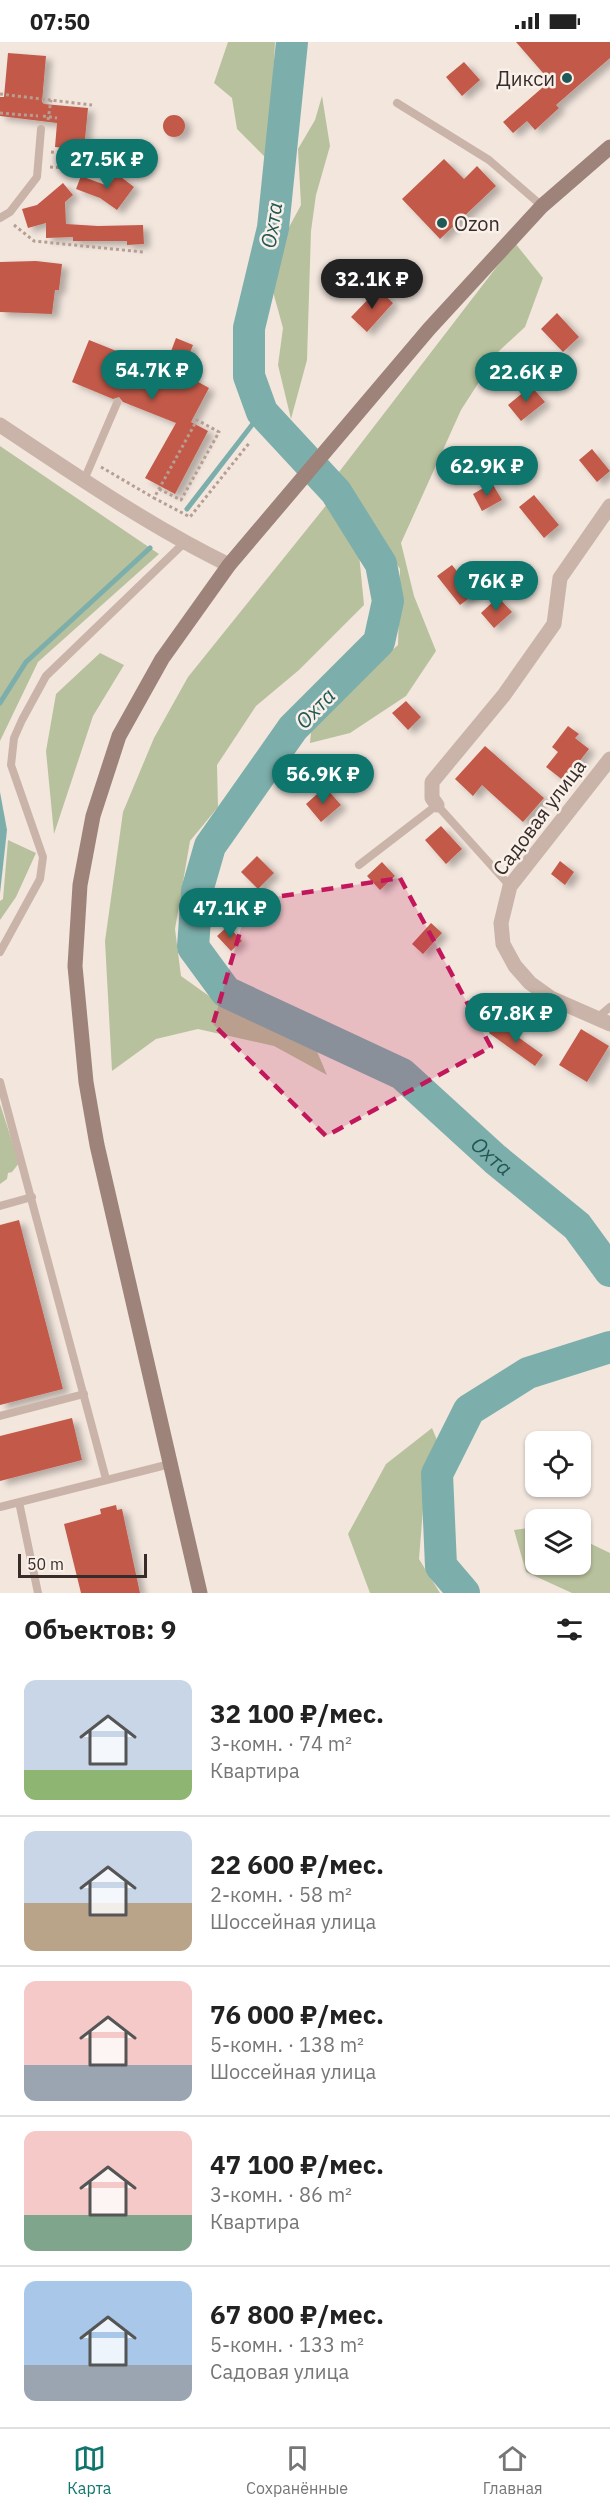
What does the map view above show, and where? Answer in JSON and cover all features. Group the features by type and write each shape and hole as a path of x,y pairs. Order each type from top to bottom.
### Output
{"main road":[{"path":"200,1593 97,1145 86,1082 75,966 80,885 93,816 119,736 162,659 228,565 429,329 542,206 610,147"}],"street":[{"path":"0,425 184,542 228,565"},
{"path":"437,805 432,798 432,782 504,695 554,624 560,578 610,506"},
{"name":"Садовая улица","path":"604,1021 551,998 530,983 515,966 503,944 501,923 510,886 610,759"}],"lane":[{"path":"397,103 489,160 542,206"},
{"path":"2,217 24,197 37,177 41,129"},
{"path":"84,480 117,403"},
{"path":"0,952 40,879 43,857 11,765 14,738 22,720 46,676 184,542"},
{"path":"359,865 437,805 510,886"},
{"path":"604,1021 610,1008"},
{"path":"0,1082 106,1479"},
{"path":"0,1206 32,1197"},
{"path":"0,1416 84,1394"},
{"path":"0,1507 170,1464"},
{"path":"19,1502 38,1593"}],"path":[{"path":"0,94 92,105"},
{"path":"41,129 48,119 51,100"},
{"path":"0,113 55,118 53,127"},
{"path":"51,152 83,155"},
{"path":"49,167 90,169 103,175"},
{"path":"2,217 34,241 143,252"},
{"path":"154,498 197,420 219,432 181,500 159,489"},
{"path":"93,462 190,517 250,441"}],"highlighted area":[{"path":"400,878 491,1047 326,1136 213,1024 249,901"}],"green space":[{"path":"228,42 275,42 269,161 237,129 232,98 214,83"},
{"path":"322,96 330,146 316,195 311,231 307,360 291,419 278,365 283,328 272,288 281,242 301,205 298,149 315,120"},
{"path":"515,243 543,278 525,327 499,351 461,410 401,543 414,596 436,651 406,696 350,733 310,743 312,722 398,645 400,569 339,472"},
{"path":"0,446 159,554 38,662 0,741"},
{"path":"328,503 359,554 364,605 299,670 256,706 217,765 218,807 190,841 175,929 181,976 223,1006 254,1011 289,1033 313,1042 327,1075 274,1046 198,1029 156,1039 112,1071 105,941 123,812 154,738 188,677"},
{"path":"100,653 124,665 93,716 54,834 46,751 56,694"},
{"path":"8,840 36,853 16,897 0,920 0,901 3,899"},
{"path":"0,1104 19,1163 12,1172 8,1173 7,1179 0,1184"},
{"path":"432,1428 439,1445 426,1471 419,1559 440,1593 370,1593 348,1534 386,1464"},
{"path":"525,1528 525,1568 514,1530"},
{"path":"591,1544 610,1553 610,1593 572,1593 533,1575 591,1575"}],"water":[{"path":"0,792 7,830 0,893"}],"building":[{"name":"Дикси","path":"516,42 610,42 610,58 556,105 559,108 535,130 527,121 513,133 503,122 550,81"},
{"path":"8,53 46,56 42,102 44,104 88,108 84,150 55,147 57,123 0,116 0,97 4,97"},
{"path":"464,62 480,80 462,96 446,77"},
{"path":"174,115 184,122 185,126 178,136 174,137 164,130 163,126 170,116"},
{"path":"444,159 464,179 477,166 496,186 440,239 402,199"},
{"path":"117,174 134,187 117,210 100,198 76,189 81,176 108,186"},
{"path":"63,183 73,195 65,202 66,224 143,225 144,244 127,245 127,241 73,241 73,237 46,238 46,223 28,228 22,209 37,205"},
{"path":"36,261 62,264 59,290 55,290 52,314 0,312 0,262"},
{"path":"378,289 393,303 367,332 351,317"},
{"path":"557,313 579,337 563,352 541,329"},
{"path":"176,338 193,345 182,373 209,388 191,422 208,431 175,494 145,478 176,423 123,402 119,397 113,399 72,382 89,340 164,370"},
{"path":"531,386 545,402 521,421 508,405"},
{"path":"592,449 610,471 597,482 579,460"},
{"path":"492,483 502,500 482,511 473,494"},
{"path":"534,495 559,525 544,538 519,507"},
{"path":"452,565 475,594 460,605 437,576"},
{"path":"498,597 512,612 494,628 481,613"},
{"path":"406,701 421,717 408,730 392,713"},
{"path":"568,726 579,734 575,738 589,749 564,781 546,767 558,752 552,747"},
{"path":"485,746 544,798 523,822 482,785 473,796 455,779"},
{"path":"325,787 341,805 321,822 306,804"},
{"path":"441,826 462,849 446,864 425,840"},
{"path":"257,856 274,873 258,889 241,872"},
{"path":"560,861 574,872 565,885 551,874"},
{"path":"382,862 395,876 380,890 367,876"},
{"path":"431,923 442,933 423,954 412,944"},
{"path":"228,926 242,941 231,951 217,936"},
{"path":"497,1022 543,1055 535,1066 489,1033"},
{"path":"581,1029 609,1046 587,1082 559,1065"},
{"path":"19,1220 63,1389 0,1405 0,1225"},
{"path":"72,1418 82,1460 0,1481 0,1436"},
{"path":"116,1505 117,1510 122,1509 140,1593 81,1593 64,1524 101,1514 100,1509"}],"waterway":[{"name":"Охта","path":"292,42 273,228 249,328 249,376 262,412 336,492 381,564 388,601 379,642 293,728 210,846 197,891 193,947 226,992 402,1074 495,1159 577,1226 610,1271"},
{"path":"187,509 262,412"},
{"path":"0,703 26,662 150,548"},
{"name":"Охта","path":"464,1593 441,1566 437,1474 469,1410 528,1373 610,1347"}],"place":[{"name":"Дикси","path":"567,78"},
{"name":"Ozon","path":"442,223"}]}
